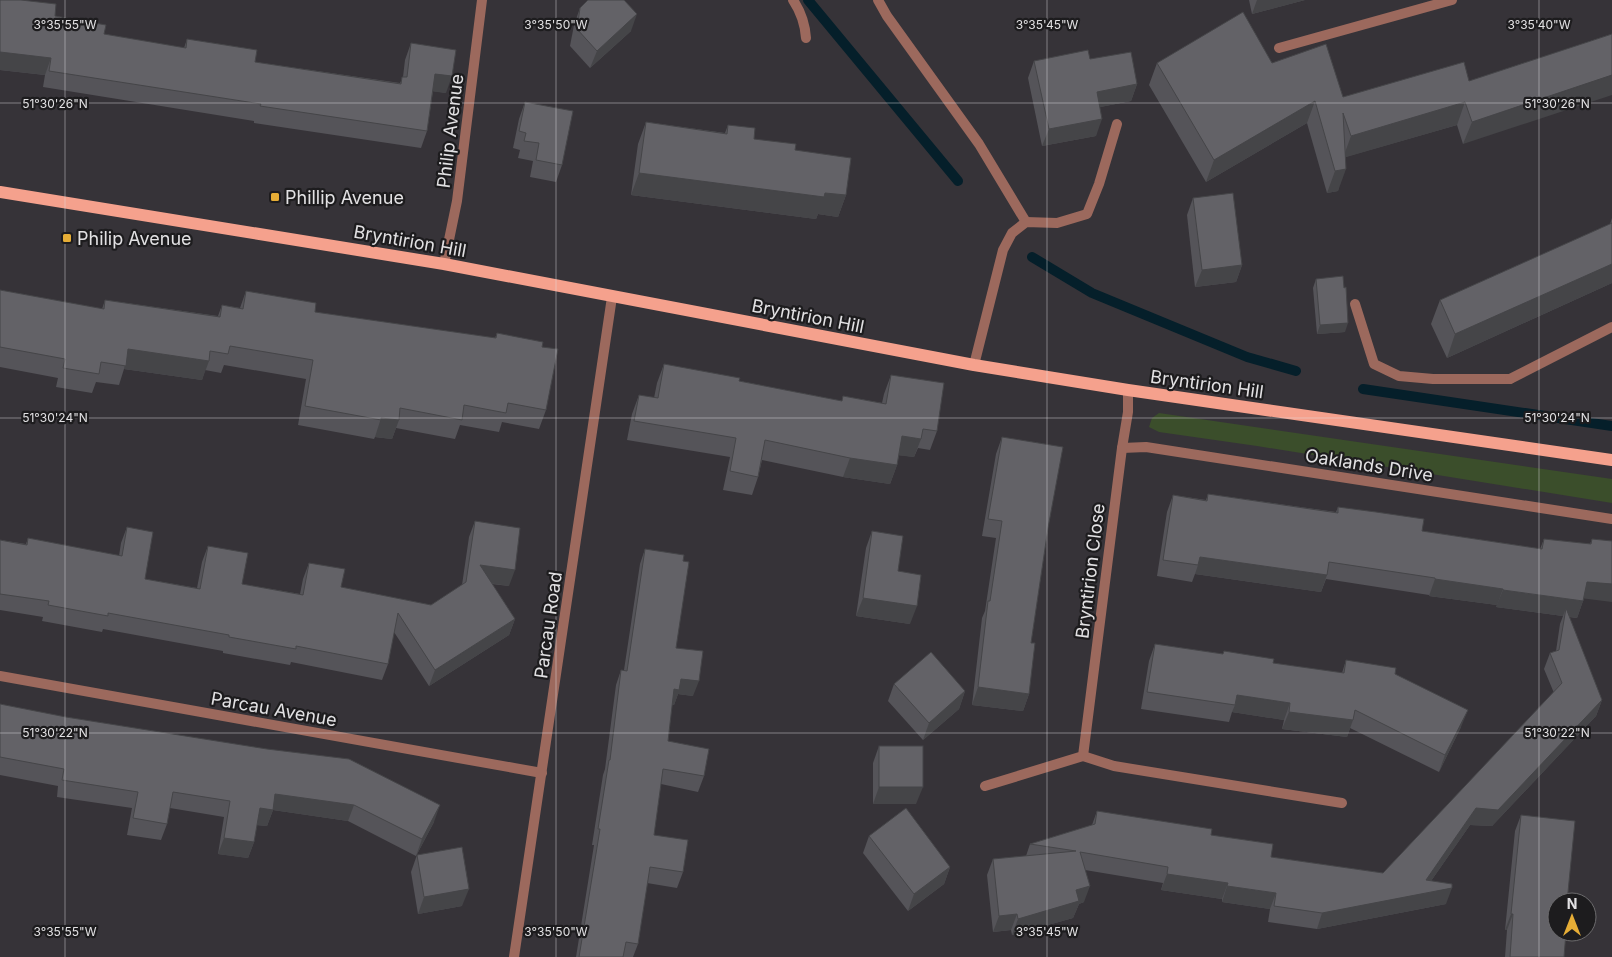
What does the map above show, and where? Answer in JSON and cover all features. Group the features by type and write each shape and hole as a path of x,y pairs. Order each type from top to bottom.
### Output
{"main road":[{"name":"Bryntirion Hill","path":"0,192 444,264 974,364 1128,390 1612,460"}],"street":[{"name":"Philip Avenue","path":"444,264 457,201 482,0"},
{"path":"793,0 800,12 806,38"},
{"path":"878,0 887,16 979,144 1026,222"},
{"path":"1278,48 1452,0"},
{"path":"974,364 1003,250 1012,233 1026,222 1057,223 1087,214 1099,184 1117,124"},
{"name":"Parcau Road","path":"514,957 612,297"},
{"path":"1355,304 1374,364 1400,376 1433,379 1510,379 1612,327"},
{"name":"Bryntirion Close","path":"1083,756 1128,412 1128,390"},
{"name":"Oaklands Drive","path":"1122,448 1146,447 1612,519"},
{"name":"Parcau Avenue","path":"0,676 542,773"},
{"path":"985,786 1083,756 1114,766 1342,803"}],"green space":[{"path":"1159,413 1612,479 1612,503 1159,432 1149,427 1152,418"}],"building":[{"path":"0,0 56,4 55,16 106,25 104,34 186,48 187,39 257,50 255,62 401,84 402,77 407,77 411,43 456,50 452,76 435,74 427,131 49,71 51,58 0,52"},
{"path":"588,0 624,0 637,14 597,51 577,29 580,8"},
{"path":"1243,12 1272,63 1326,44 1343,97 1464,62 1469,81 1612,34 1612,75 1472,122 1465,102 1351,136 1343,113 1346,169 1335,171 1315,101 1214,160 1157,63"},
{"path":"1088,50 1090,59 1131,52 1137,84 1097,92 1102,119 1049,129 1034,61"},
{"path":"525,102 573,111 562,165 536,160 539,143 524,141 526,133 519,131"},
{"path":"646,122 727,134 728,125 755,128 754,139 796,144 795,150 851,158 846,195 825,193 824,197 639,173"},
{"path":"1233,193 1242,265 1202,270 1193,198"},
{"path":"1612,223 1612,264 1455,334 1440,300"},
{"path":"1343,276 1344,288 1346,287 1348,323 1320,325 1316,279"},
{"path":"0,290 104,309 105,300 220,317 222,305 243,309 246,291 316,303 315,312 496,338 497,333 543,342 542,347 558,349 546,410 508,403 506,413 464,405 462,420 400,408 399,420 381,418 381,420 305,406 313,360 230,346 228,354 210,351 209,361 128,349 126,366 101,362 99,374 63,368 65,359 0,347"},
{"path":"664,364 740,378 739,381 842,401 843,396 886,404 891,375 944,383 937,431 923,429 921,439 902,436 897,465 850,458 765,440 758,477 730,471 736,438 634,421 639,395 658,398"},
{"path":"1002,437 1063,447 1048,528 1031,643 1035,643 1029,694 978,687 988,601 990,601 1002,521 988,519"},
{"path":"1208,494 1338,513 1338,507 1424,519 1422,531 1542,549 1544,539 1591,544 1592,539 1612,541 1612,584 1587,582 1583,601 1329,562 1327,575 1200,557 1198,565 1163,560 1173,495 1207,501"},
{"path":"475,521 520,528 515,570 480,565 515,619 435,670 398,613 388,664 296,646 296,649 229,637 229,635 108,613 108,616 48,605 49,601 0,594 0,540 27,545 28,538 122,556 127,527 153,532 145,579 200,589 208,546 248,553 242,584 303,595 309,563 345,569 341,587 431,605 466,582"},
{"path":"872,531 903,536 898,571 921,575 917,606 863,598"},
{"path":"645,549 684,555 683,561 689,562 676,648 703,651 699,681 681,679 679,690 674,689 668,741 709,749 704,776 663,769 654,835 688,840 683,872 650,867 638,944 626,942 623,957 579,957 600,829 598,829 610,760 621,670 627,671"},
{"path":"1566,608 1602,700 1498,810 1476,808 1426,880 1452,884 1452,888 1322,913 1274,906 1276,893 1227,886 1228,883 1167,874 1168,867 1080,852 1090,886 1076,890 1079,901 1018,919 1017,914 999,916 993,859 1076,851 1030,844 1095,824 1097,811 1212,829 1211,835 1273,844 1271,857 1383,873 1562,683 1550,653 1559,650"},
{"path":"1155,644 1223,654 1224,651 1274,659 1273,663 1344,673 1346,660 1396,668 1395,674 1468,710 1445,755 1355,710 1353,720 1289,712 1290,703 1237,695 1235,705 1147,692"},
{"path":"931,652 965,691 929,723 894,684"},
{"path":"0,704 66,717 267,749 349,759 440,805 422,839 354,805 275,794 273,810 260,808 254,842 224,838 230,801 173,792 167,824 133,818 138,792 62,780 64,769 0,757"},
{"path":"879,746 923,746 923,787 879,787"},
{"path":"906,808 950,867 914,894 869,836"},
{"path":"1521,815 1575,821 1568,892 1547,892 1547,942 1565,942 1564,957 1510,957 1513,914 1511,914"},
{"path":"462,847 469,889 424,897 417,855"}],"waterway":[{"path":"808,0 958,181"},
{"path":"1032,257 1092,293 1247,357 1296,371"},
{"path":"1363,389 1612,426"}],"place":[{"name":"Phillip Avenue","path":"275,197"},
{"name":"Philip Avenue","path":"67,238"}]}
